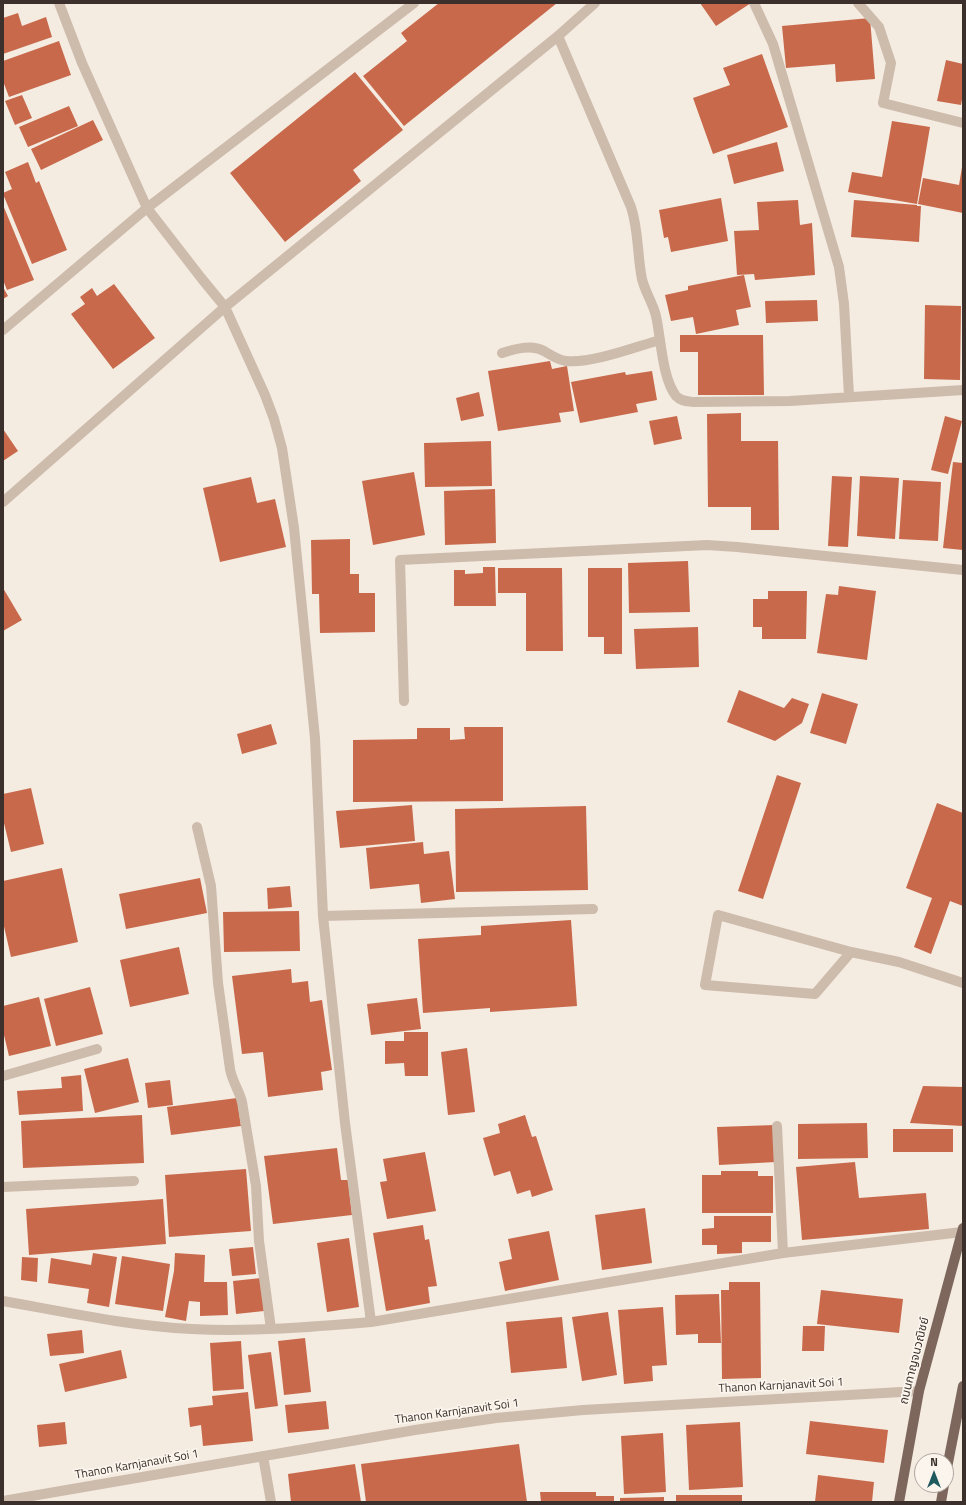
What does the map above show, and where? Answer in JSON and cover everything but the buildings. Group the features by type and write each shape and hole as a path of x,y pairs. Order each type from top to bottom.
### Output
{"main road":[{"name":"ถนนกาญจนวณิชย์","path":"899,1502 919,1391 962,1230"},
{"path":"950,1453 963,1386"}],"street":[{"path":"59,3 82,63 147,208 202,279 226,307 265,395 274,419 282,448 295,535 315,738 323,916 345,1123 371,1322"},
{"path":"3,330 147,208 414,3"},
{"path":"3,502 226,307 558,36 595,3"},
{"path":"754,3 773,44 839,266 844,304 849,396"},
{"path":"858,3 879,27 891,64 883,103 963,123"},
{"path":"558,36 631,207 636,223 642,280 654,310 670,384 676,395 683,400 693,402 790,400 963,390"},
{"path":"502,353 517,349 533,348 566,361 581,361 660,340"},
{"path":"404,701 400,560 707,545 963,570"},
{"path":"197,827 211,886 218,983 230,1069 232,1079 239,1092 242,1102 256,1186 259,1241 272,1329"},
{"path":"323,916 593,910"},
{"path":"850,952 815,994 705,985 718,915 850,952 899,962 963,983"},
{"path":"3,1076 97,1049"},
{"path":"777,1126 783,1253"},
{"path":"3,1187 134,1181"},
{"path":"3,1301 120,1322 192,1329 272,1329 371,1322 783,1253 962,1230"},
{"name":"Thanon Karnjanavit Soi 1","path":"3,1501 32,1499 263,1456 496,1418 591,1410 919,1391"},
{"path":"263,1456 271,1502"}]}
